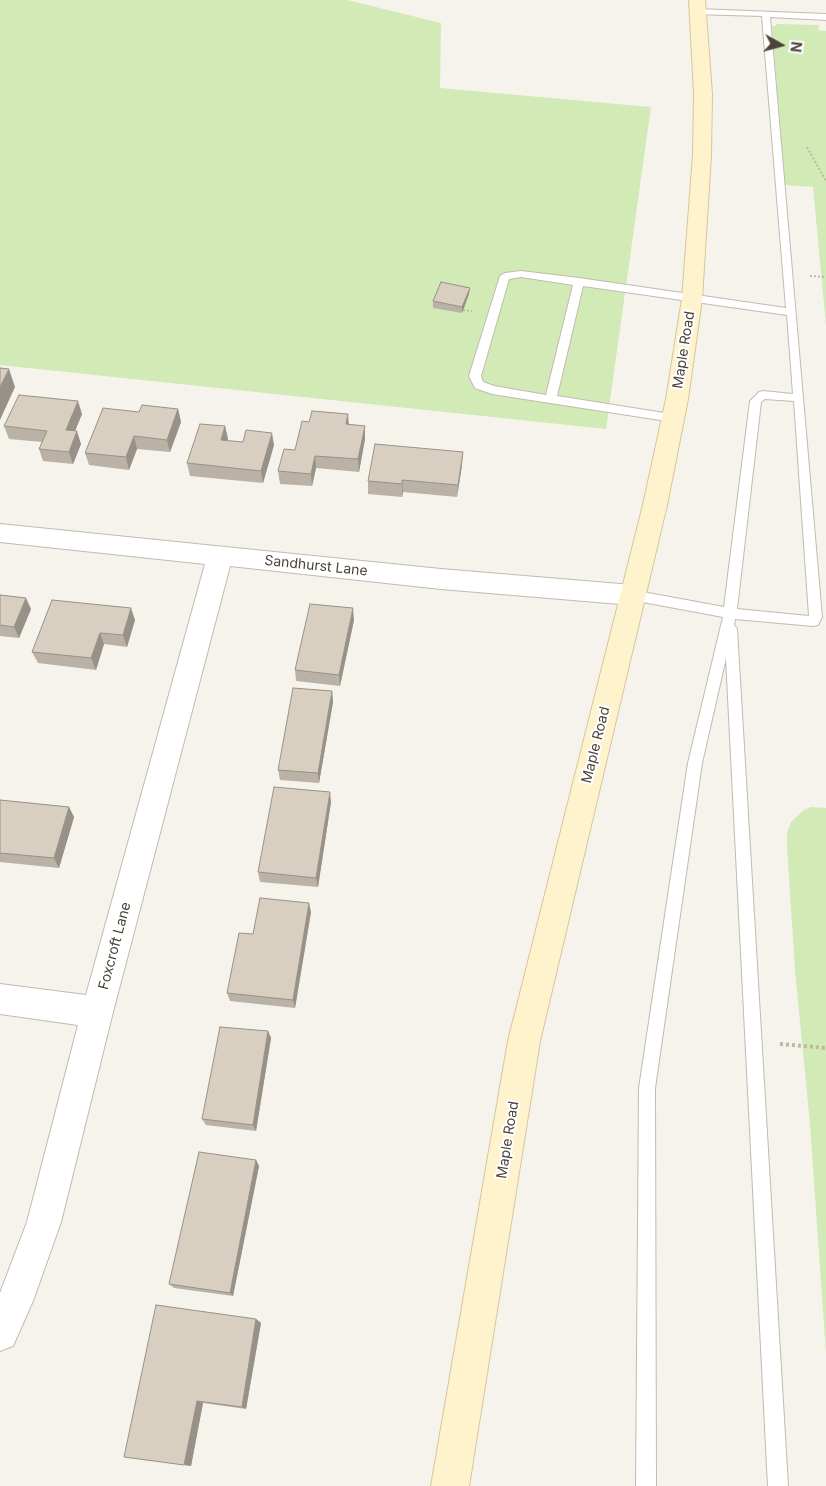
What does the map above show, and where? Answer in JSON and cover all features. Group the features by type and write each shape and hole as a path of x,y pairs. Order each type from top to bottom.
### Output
{"main road":[{"name":"Maple Road","path":"450,1486 524,1041 655,505 673,418 692,299 702,155 703,94 697,6"}],"street":[{"name":"Sandhurst Lane","path":"0,533 441,579 632,596"},
{"name":"Foxcroft Lane","path":"0,1333 15,1302 44,1222 97,1012 220,556"},
{"path":"0,999 97,1012"}],"lane":[{"path":"697,6 766,14 826,17"},
{"path":"632,596 730,613 813,621 816,616 766,14"},
{"path":"673,418 492,390 479,385 475,376 505,276 521,274 579,281 692,299 792,312"},
{"path":"551,399 579,281"},
{"path":"646,1486 647,1088 695,763 730,613 756,401 763,395 799,398"},
{"path":"730,613 778,1486"}],"path":[{"path":"807,147 826,181"},
{"path":"754,1042 826,1048"}],"green space":[{"path":"0,0 347,0 441,23 440,88 651,107 606,429 0,365"},
{"path":"778,24 819,25 818,30 826,31 826,326 813,187 785,185 772,27"},
{"path":"811,807 826,808 826,1354 810,1124 795,970 787,847 787,833 791,822 804,810"}],"building":[{"path":"441,282 470,288 462,307 433,301"},
{"path":"0,368 9,369 0,387"},
{"path":"19,395 78,401 66,430 77,431 69,452 39,449 47,431 4,426"},
{"path":"142,405 178,409 167,440 134,436 126,457 85,453 103,408 139,412"},
{"path":"312,411 348,414 346,424 365,426 358,459 315,456 311,474 278,471 284,449 295,450 302,421 309,422"},
{"path":"200,424 225,426 221,440 243,442 246,430 272,433 261,471 187,463"},
{"path":"375,444 463,452 458,485 402,480 402,484 368,481"},
{"path":"0,595 26,598 14,627 0,625"},
{"path":"52,600 131,608 123,635 100,633 91,658 32,652"},
{"path":"310,604 353,608 339,675 295,670"},
{"path":"293,688 332,691 318,773 278,770"},
{"path":"274,787 330,792 316,878 258,872"},
{"path":"0,800 69,807 54,858 0,853"},
{"path":"260,898 309,903 293,1000 227,993 239,933 253,934"},
{"path":"220,1027 268,1031 253,1125 202,1119"},
{"path":"199,1152 256,1160 230,1293 169,1284"},
{"path":"156,1305 256,1319 242,1407 197,1401 184,1465 124,1457"}]}
